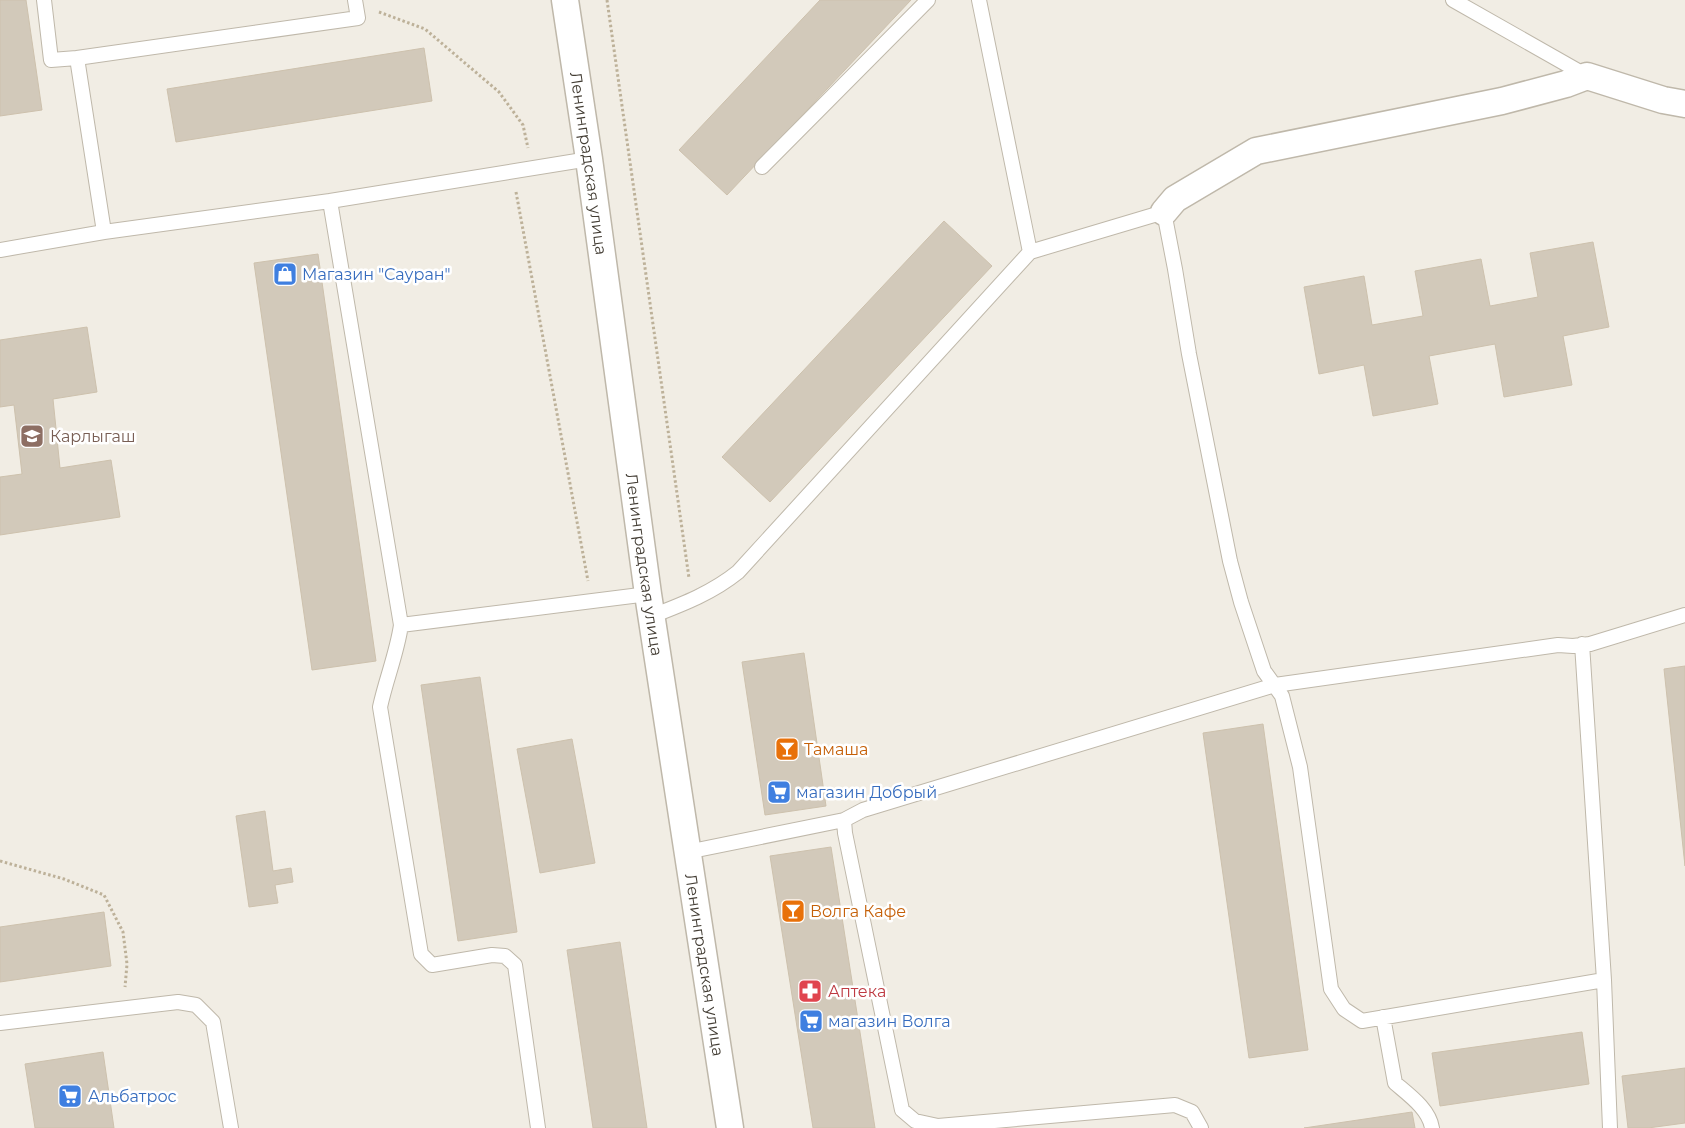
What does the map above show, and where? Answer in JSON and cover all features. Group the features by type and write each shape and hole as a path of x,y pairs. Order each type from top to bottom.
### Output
{"street":[{"name":"Ленинградская улица","path":"565,0 589,159 650,605 730,1128"},
{"path":"1164,212 1175,199 1256,151 1502,101 1566,84 1587,76 1663,100 1685,104"}],"lane":[{"path":"44,0 51,60 77,58 358,18 355,2"},
{"path":"762,167 928,0"},
{"path":"979,0 1030,252"},
{"path":"1453,0 1587,76"},
{"path":"77,58 104,232"},
{"path":"0,250 104,232 330,201 589,159"},
{"path":"330,201 401,626 398,647 385,682 380,707 420,954 432,965 492,955 505,956 515,965 538,1128"},
{"path":"401,626 592,601 650,605 693,601 723,584 738,572 1030,252 1164,212 1175,268 1188,354 1230,561 1241,602 1264,671 1282,696 1300,767 1331,989 1344,1009 1362,1020 1604,980"},
{"path":"688,852 844,820 863,810 1274,686 1558,645 1590,644 1685,615"},
{"path":"1582,644 1604,980 1610,1128"},
{"path":"844,820 845,833 902,1110 915,1121 938,1126 1175,1105 1192,1112 1201,1128"},
{"path":"0,1023 178,1002 196,1005 212,1022 231,1128"},
{"path":"1382,1017 1395,1084 1414,1099 1430,1119 1432,1128"}],"path":[{"path":"607,0 693,601"},
{"path":"355,2 425,29 499,92 523,124 532,168"},
{"path":"512,171 592,601"},
{"path":"0,861 64,879 104,895 123,932 128,964 123,1008"}],"building":[{"path":"0,0 26,0 42,110 0,116"},
{"path":"820,0 911,0 727,195 679,150"},
{"path":"424,48 432,101 176,142 167,89"},
{"path":"944,221 992,266 770,502 722,457"},
{"path":"1593,242 1609,327 1563,336 1572,385 1504,397 1495,344 1429,356 1438,404 1373,416 1364,365 1319,374 1304,287 1364,276 1372,325 1423,316 1415,271 1481,259 1490,306 1538,297 1530,253"},
{"path":"318,254 376,661 312,670 254,263"},
{"path":"87,327 97,392 53,399 60,468 111,460 120,517 0,535 0,477 22,474 14,405 0,407 0,340"},
{"path":"804,653 826,806 765,815 742,662"},
{"path":"1685,666 1685,866 1664,669"},
{"path":"480,677 517,932 458,941 421,685"},
{"path":"1263,724 1308,1050 1249,1058 1203,733"},
{"path":"572,739 595,863 540,873 517,749"},
{"path":"265,811 273,871 291,868 293,882 275,885 278,903 249,907 236,816"},
{"path":"831,847 875,1128 813,1128 770,856"},
{"path":"104,912 111,966 0,982 0,927"},
{"path":"620,942 647,1128 593,1128 567,950"},
{"path":"1582,1032 1589,1084 1440,1106 1432,1053"},
{"name":"Альбатрос","path":"103,1052 114,1128 35,1128 25,1064"},
{"path":"1685,1068 1685,1123 1648,1128 1628,1128 1622,1076"},
{"path":"1412,1112 1415,1128 1304,1128"}],"place":[{"name":"Магазин \"Сауран\"","path":"285,274"},
{"name":"Карлыгаш","path":"32,436"},
{"name":"Тамаша","path":"787,749"},
{"name":"магазин Добрый","path":"779,792"},
{"name":"Волга Кафе","path":"793,911"},
{"name":"Аптека","path":"810,991"},
{"name":"магазин Волга","path":"811,1021"},
{"name":"Альбатрос","path":"70,1096"}]}
